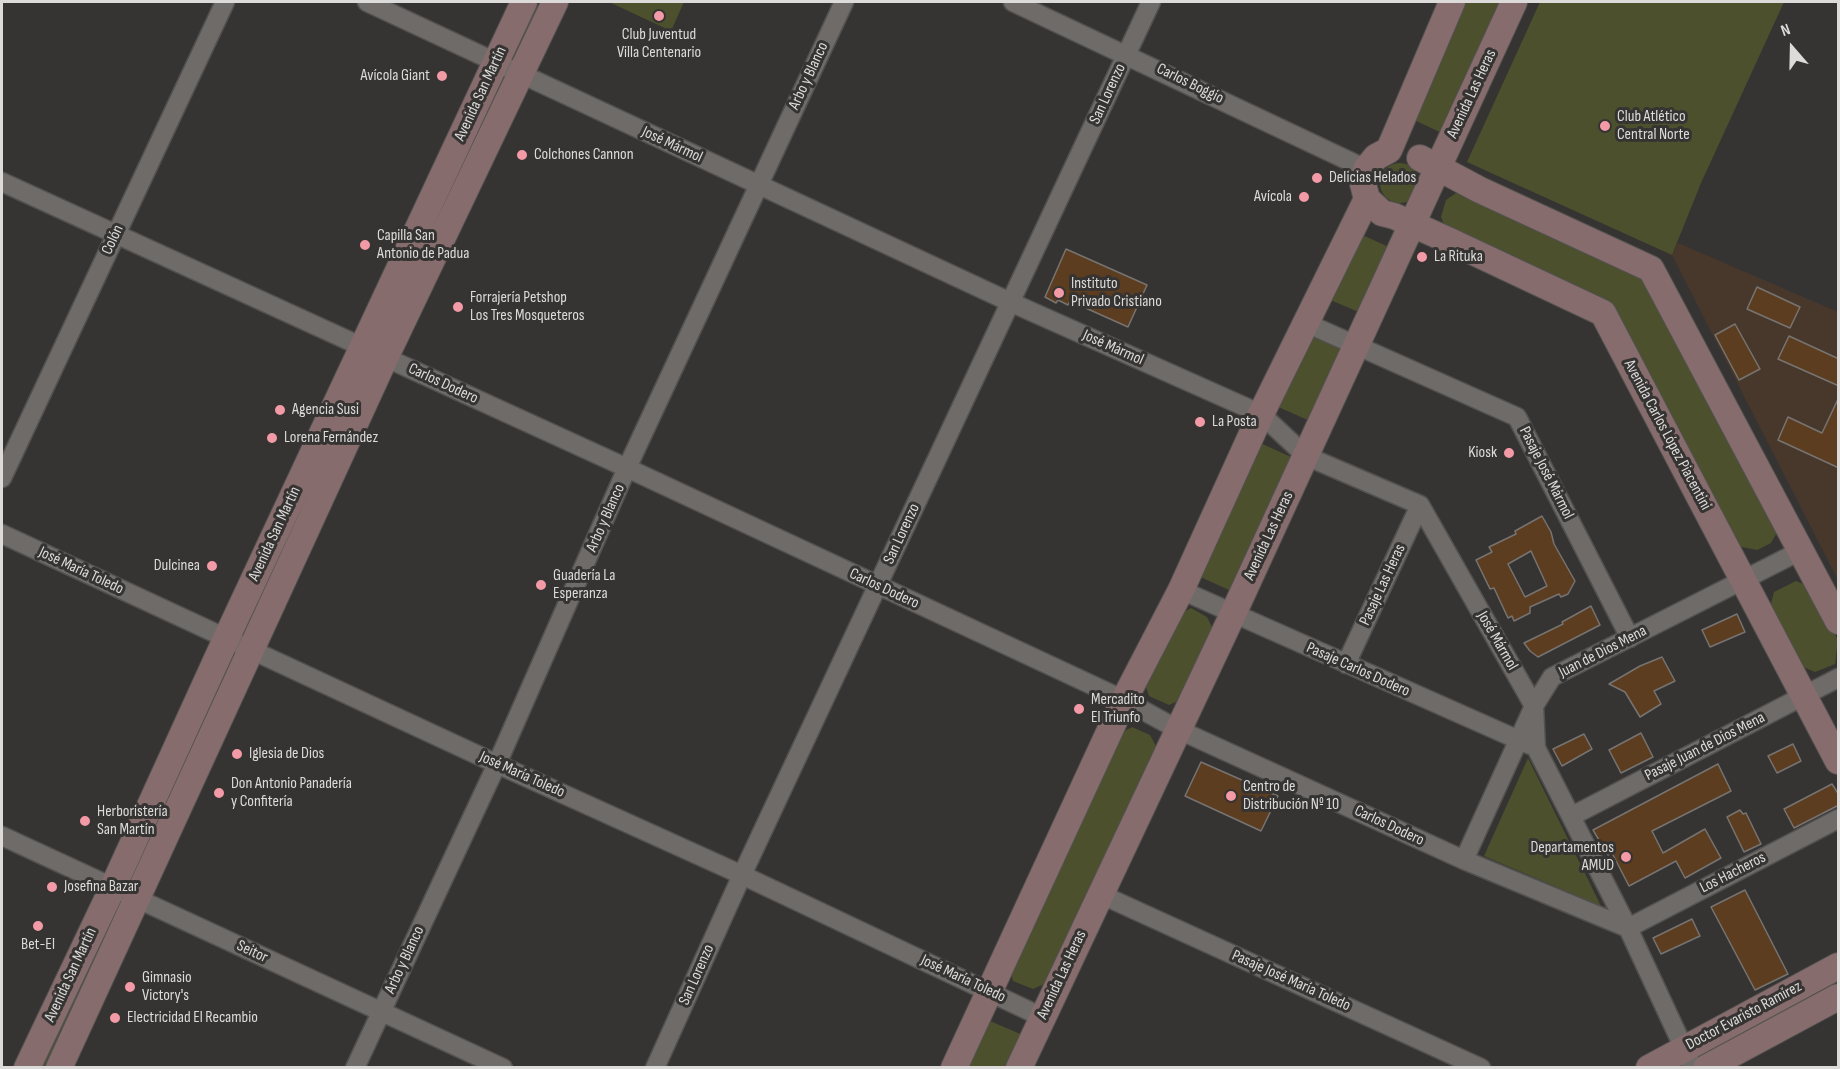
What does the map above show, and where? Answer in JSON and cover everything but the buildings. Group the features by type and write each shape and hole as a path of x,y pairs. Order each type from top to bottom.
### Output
{"main road":[{"name":"Avenida San Martín","path":"59,1068 252,650 374,352 524,2"},
{"name":"Avenida San Martín","path":"27,1068 113,887 226,639 520,75 555,2"},
{"path":"954,1068 1124,700 1181,590 1261,414 1306,323 1376,157 1389,150 1452,2"},
{"name":"Avenida Las Heras","path":"1019,1068 1357,345 1420,193 1514,2"},
{"name":"Avenida Carlos López Piacentini","path":"1389,150 1403,149 1420,193 1603,313 1839,760"},
{"name":"Avenida Carlos López Piacentini","path":"1366,184 1382,213 1420,193 1480,190 1651,269 1839,621"},
{"name":"Doctor Evaristo Ramírez","path":"1649,1068 1688,1058 1839,966"},
{"name":"Doctor Evaristo Ramírez","path":"1706,1068 1839,997"}],"street":[{"name":"Colón","path":"2,478 225,2"},
{"name":"José Mármol","path":"367,2 1010,302 1261,414 1306,456 1420,505 1534,706"},
{"name":"Arbo y Blanco","path":"355,1068 497,764 627,468 844,2"},
{"name":"Carlos Boggio","path":"1013,2 1126,54 1366,184"},
{"name":"San Lorenzo","path":"655,1068 742,875 1151,2"},
{"name":"Carlos Dodero","path":"2,182 627,468 1124,700 1178,729 1464,860 1628,928"},
{"name":"Pasaje José Mármol","path":"1306,323 1517,417 1630,638"},
{"name":"Pasaje Las Heras","path":"1346,664 1420,505"},
{"name":"José María Toledo","path":"2,534 742,875 1042,1017"},
{"name":"Juan de Dios Mena","path":"1464,860 1527,744 1534,706 1552,677 1802,550"},
{"name":"Pasaje Carlos Dodero","path":"1181,590 1527,744"},
{"name":"Pasaje Juan de Dios Mena","path":"1572,816 1839,678"},
{"path":"1527,744 1572,816 1628,928 1688,1058"},
{"name":"Los Hacheros","path":"1628,928 1839,819"},
{"name":"Seitor","path":"2,836 504,1068"},
{"name":"Pasaje José María Toledo","path":"1100,894 1481,1068"}],"shaded area":[{"path":"1678,243 1838,312 1838,580 1672,255"}],"green space":[{"name":"Club Juventud Villa Centenario","path":"609,2 684,2 671,31"},
{"path":"1465,2 1501,2 1442,133 1412,119"},
{"name":"Club Atlético Central Norte","path":"1540,2 1784,2 1701,183 1672,255 1467,162"},
{"path":"1400,163 1408,164 1414,169 1419,175 1419,191 1414,197 1408,202 1400,203 1392,202 1386,197 1381,191 1380,183 1381,175 1386,169 1392,164"},
{"path":"1465,191 1632,270 1650,283 1776,520 1776,534 1771,543 1757,550 1737,546 1611,308 1445,227 1441,217 1446,200 1456,193"},
{"path":"1358,233 1391,248 1361,313 1328,299"},
{"path":"1309,335 1342,350 1310,421 1276,406"},
{"path":"1258,442 1291,457 1229,590 1196,575"},
{"path":"1796,581 1808,586 1838,640 1835,664 1815,672 1801,666 1770,608 1774,592"},
{"path":"1191,608 1207,617 1213,629 1180,700 1169,705 1149,696 1145,684 1180,614"},
{"path":"1132,727 1150,735 1158,750 1049,982 1033,989 1013,981 1009,964 1117,735"},
{"path":"1528,758 1601,906 1484,856"},
{"path":"111,912 122,917 53,1067 40,1068"},
{"path":"990,1021 1025,1036 1011,1067 968,1068"}],"place":[{"name":"Club Juventud Villa Centenario","path":"659,16"},
{"name":"Avícola Giant","path":"442,76"},
{"name":"Club Atlético Central Norte","path":"1605,126"},
{"name":"Colchones Cannon","path":"522,155"},
{"name":"Delicias Helados","path":"1317,178"},
{"name":"Avícola","path":"1304,197"},
{"name":"Capilla San Antonio de Padua","path":"365,245"},
{"name":"La Rituka","path":"1422,257"},
{"name":"Instituto Privado Cristiano","path":"1059,293"},
{"name":"Forrajería Petshop Los Tres Mosqueteros","path":"458,307"},
{"name":"Agencia Susi","path":"280,410"},
{"name":"La Posta","path":"1200,422"},
{"name":"Lorena Fernández","path":"272,438"},
{"name":"Kiosk","path":"1509,453"},
{"name":"Dulcinea","path":"212,566"},
{"name":"Guadería La Esperanza","path":"541,585"},
{"name":"Mercadito El Triunfo","path":"1079,709"},
{"name":"Iglesia de Dios","path":"237,754"},
{"name":"Don Antonio Panadería y Confitería","path":"219,793"},
{"name":"Centro de Distribución Nº 10","path":"1231,796"},
{"name":"Herboristería San Martín","path":"85,821"},
{"name":"Departamentos AMUD","path":"1626,857"},
{"name":"Josefina Bazar","path":"52,887"},
{"name":"Bet-El","path":"38,926"},
{"name":"Gimnasio Victory's","path":"130,987"},
{"name":"Electricidad El Recambio","path":"115,1018"}]}
